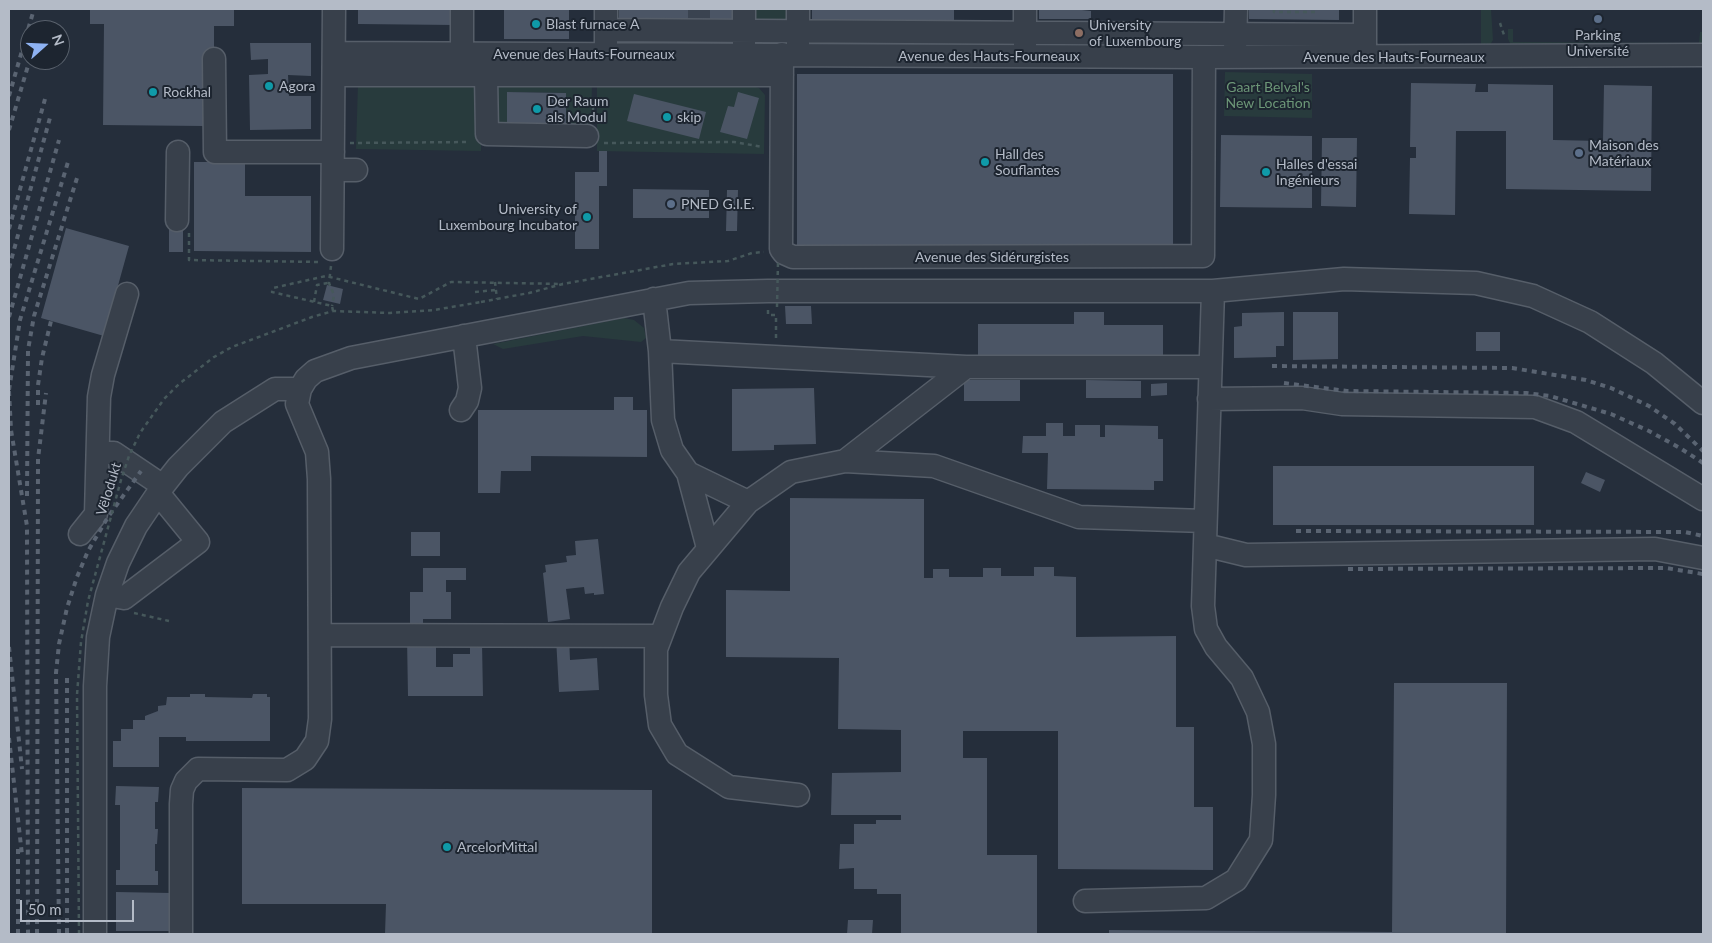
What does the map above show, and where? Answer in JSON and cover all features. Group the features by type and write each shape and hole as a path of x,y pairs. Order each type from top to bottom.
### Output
{"street":[{"path":"328,258 333,155 334,9"},
{"path":"462,9 462,53"},
{"path":"779,255 787,61 798,31 798,9"},
{"path":"1025,9 1025,56"},
{"path":"1235,46 1236,9"},
{"path":"1365,9 1365,46"},
{"path":"606,19 606,54"},
{"name":"Avenue des Hauts-Fourneaux","path":"606,19 699,25 744,20 798,31 1025,33 1235,46 1365,46 1703,55"},
{"path":"744,20 744,54"},
{"name":"Avenue des Hauts-Fourneaux","path":"334,64 486,75 593,75 787,61 1025,56 1204,57 1235,46"},
{"name":"Avenue des Hauts-Fourneaux","path":"334,64 462,53 744,54 787,61"},
{"name":"Avenue des Sidérurgistes","path":"779,255 784,253 793,258 1202,256 1204,57"},
{"path":"214,59 215,152 333,155 356,170"},
{"path":"486,75 487,134 594,133"},
{"path":"178,152 183,225"},
{"path":"181,934 182,790 186,781 198,769 287,770 305,759 317,741 320,719 319,479 317,452 297,404 300,389 306,379 315,371 351,358 689,293 773,299 1213,291 1344,279 1476,283 1533,296 1590,322 1654,363 1703,403"},
{"path":"1085,901 1206,898 1236,880 1261,840 1264,753 1258,712 1242,678 1216,647 1206,628 1203,606 1213,291"},
{"path":"80,534 96,514 99,396 103,375 127,294"},
{"path":"654,299 660,351 663,420 672,450 688,473 708,548"},
{"path":"461,410 467,401 470,388 464,336"},
{"path":"660,351 966,367 1210,367"},
{"path":"845,461 966,367"},
{"path":"95,934 95,686 98,637 107,595 118,563 136,526 160,489 178,467 223,422 275,389 300,389"},
{"path":"1209,398 1302,398 1342,404 1535,407 1576,422 1703,499"},
{"path":"98,453 114,453 160,489 198,542 124,598 107,595"},
{"path":"798,795 729,787 677,754 660,725 656,695 656,649 672,607 689,572 748,502 790,472 845,461 934,466 1079,517 1205,521"},
{"path":"688,473 748,502"},
{"path":"1204,545 1246,555 1655,549 1703,558"},
{"path":"320,635 661,636"}],"path":[{"path":"1273,12 1317,12"},
{"path":"593,75 594,133 734,142 764,147"},
{"path":"333,155 482,142 487,134"},
{"path":"183,225 189,260 328,258 329,283 334,295 333,311"},
{"path":"332,306 272,292 273,288 326,276 419,298 451,282 563,284 679,263 728,260 752,253 774,251 779,255 773,299 768,315 776,315 776,357"},
{"path":"495,282 497,299"},
{"path":"314,302 317,285 329,283"},
{"name":"Vëlodukt","path":"78,934 77,695 81,642 90,592 129,456 140,433 164,399 179,384 208,361 232,347 312,317 333,311 399,313 434,310 497,299 563,284"},
{"path":"475,292 496,290"}],"green space":[{"path":"747,9 795,9 795,20 747,20"},
{"path":"1481,9 1491,9 1493,40 1490,45 1481,50"},
{"path":"1508,29 1513,29 1513,42 1699,43 1700,32 1703,32 1703,47 1511,45 1508,39"},
{"name":"Gaart Belval's New Location","path":"1225,72 1312,74 1312,118 1224,116"},
{"path":"358,83 482,84 481,151 356,149"},
{"path":"491,84 592,85 591,126 566,126 566,93 507,92 507,125 497,125"},
{"path":"597,85 750,85 759,88 765,95 764,154 597,151"},
{"path":"624,318 634,320 644,328 646,338 641,342 583,336 503,349 493,344"}],"building":[{"name":"Rockhal","path":"90,9 234,9 234,26 214,26 214,59 204,59 203,126 103,125 104,24 90,24"},
{"path":"358,9 454,9 454,25 358,24"},
{"name":"Blast furnace A","path":"504,9 569,9 569,39 504,39"},
{"path":"619,9 739,9 739,20 619,20"},
{"path":"812,9 954,9 954,21 812,20"},
{"path":"1039,9 1082,9 1091,11 1091,19 1039,19"},
{"path":"1249,9 1339,9 1339,20 1249,19"},
{"name":"Agora","path":"250,43 311,43 311,76 288,75 289,96 311,96 311,129 250,130 249,75 268,74 268,59 251,60"},
{"name":"Hall des Souflantes","path":"797,74 1173,74 1173,251 797,250"},
{"name":"Maison des Matériaux","path":"1411,83 1476,84 1475,92 1488,92 1488,84 1553,85 1553,140 1603,141 1604,85 1652,86 1651,191 1506,189 1506,131 1456,131 1455,215 1409,214 1410,158 1416,158 1416,147 1410,147"},
{"name":"Der Raum als Modul","path":"507,92 566,93 566,126 507,125"},
{"path":"738,92 759,98 747,139 720,132 728,106 734,107"},
{"name":"skip","path":"634,94 706,112 699,139 627,121"},
{"name":"Halles d'essai Ingénieurs","path":"1221,135 1312,136 1312,208 1220,207"},
{"path":"1322,138 1357,138 1356,207 1321,206"},
{"name":"University of Luxembourg Incubator","path":"599,151 607,151 607,186 599,186 599,249 575,249 575,172 599,172"},
{"path":"194,162 245,162 245,196 311,196 311,252 194,251"},
{"name":"PNED G.I.E.","path":"633,189 709,190 709,218 633,218"},
{"path":"727,190 738,190 737,231 726,231"},
{"path":"169,222 183,222 183,252 169,252"},
{"path":"66,228 129,246 104,336 41,318"},
{"path":"327,285 343,289 340,304 323,300"},
{"path":"785,306 811,306 812,324 786,324"},
{"path":"1074,312 1104,312 1104,325 1163,325 1163,360 978,360 978,324 1074,324"},
{"path":"1284,312 1284,346 1276,346 1276,357 1234,358 1234,327 1242,326 1242,313"},
{"path":"1293,312 1338,312 1338,359 1293,360"},
{"path":"1476,332 1500,332 1500,351 1476,351"},
{"path":"964,380 1020,380 1020,401 964,401"},
{"path":"1086,380 1141,381 1141,398 1086,398"},
{"path":"1167,383 1167,395 1151,396 1151,384"},
{"path":"814,388 816,444 774,445 774,450 732,451 732,389"},
{"path":"614,397 633,397 633,410 647,410 647,457 531,456 531,471 501,471 500,493 478,493 478,410 614,410"},
{"path":"1046,423 1063,423 1063,436 1075,436 1075,425 1100,425 1100,437 1105,437 1105,425 1158,426 1158,439 1163,439 1163,481 1154,481 1154,490 1047,489 1048,453 1022,453 1023,436 1046,436"},
{"path":"1273,466 1534,466 1534,525 1273,525"},
{"path":"1586,472 1605,480 1600,492 1581,483"},
{"path":"790,498 924,499 924,578 933,578 933,569 949,569 949,577 983,577 983,568 1001,568 1001,576 1034,576 1034,567 1054,567 1054,576 1076,577 1076,637 1176,636 1176,727 1194,727 1194,807 1213,807 1213,870 1058,869 1058,731 963,731 963,758 987,758 987,855 1037,855 1037,934 901,934 901,894 877,894 877,889 854,889 854,868 839,869 840,844 854,844 854,824 876,824 876,820 901,820 901,815 831,815 832,773 901,772 901,730 838,729 839,658 726,657 726,590 790,591"},
{"path":"411,532 440,532 440,556 411,556"},
{"path":"598,539 604,594 585,594 584,587 566,589 570,619 548,622 543,573 546,572 545,565 567,562 566,556 576,555 575,541"},
{"path":"423,568 466,568 466,580 446,580 446,592 451,592 451,619 423,619 423,623 410,623 410,592 423,592"},
{"path":"436,637 436,667 453,667 453,654 470,654 470,643 482,643 483,696 408,696 407,638"},
{"path":"569,637 570,660 597,658 599,690 559,692 556,638"},
{"path":"1394,683 1507,683 1506,934 1109,934 1109,930 1392,932"},
{"path":"190,694 205,694 205,697 252,698 253,694 267,694 267,697 270,697 270,741 186,741 186,737 159,737 159,767 113,767 113,741 121,741 121,729 133,729 133,720 145,720 145,716 158,711 158,706 166,705 167,697 190,697"},
{"path":"116,786 159,787 158,802 155,802 155,829 158,829 157,844 155,844 155,871 158,871 158,885 116,885 116,870 120,870 120,805 115,805"},
{"name":"ArcelorMittal","path":"242,788 652,790 652,934 385,934 386,904 242,904"},
{"path":"116,892 171,893 170,931 116,931"},
{"path":"848,920 873,920 872,934 847,934"}],"tunnel":[{"path":"699,9 699,20"}],"railway":[{"path":"9,96 34,9"},
{"path":"9,130 27,70"},
{"path":"9,229 45,99"},
{"path":"9,268 51,114"},
{"path":"9,317 59,140"},
{"path":"9,390 20,320 68,162"},
{"path":"27,496 28,350 34,316 77,178"},
{"path":"38,405 38,385 42,358 51,321"},
{"path":"1272,366 1512,368 1586,380 1611,388 1649,406 1675,424 1703,451"},
{"path":"1284,383 1347,391 1526,393 1550,396 1611,414 1649,431 1703,463"},
{"path":"9,391 11,430 27,526 28,934"},
{"path":"37,934 38,459 46,393"},
{"path":"59,934 56,673 59,644 67,608 88,551 108,517 141,471"},
{"path":"1296,531 1685,532 1703,536"},
{"path":"1348,569 1666,568 1703,574"},
{"path":"9,647 22,769"},
{"path":"67,678 67,934"},
{"path":"9,738 22,855"},
{"path":"18,848 18,934"}],"place":[{"name":"Parking Université","path":"1598,19"},
{"name":"Blast furnace A","path":"536,24"},
{"name":"University of Luxembourg","path":"1079,33"},
{"name":"Agora","path":"269,86"},
{"name":"Rockhal","path":"153,92"},
{"name":"Der Raum als Modul","path":"537,109"},
{"name":"skip","path":"667,117"},
{"name":"Maison des Matériaux","path":"1579,153"},
{"name":"Hall des Souflantes","path":"985,162"},
{"name":"Halles d'essai Ingénieurs","path":"1266,172"},
{"name":"PNED G.I.E.","path":"671,204"},
{"name":"University of Luxembourg Incubator","path":"587,217"},
{"name":"ArcelorMittal","path":"447,847"}]}
